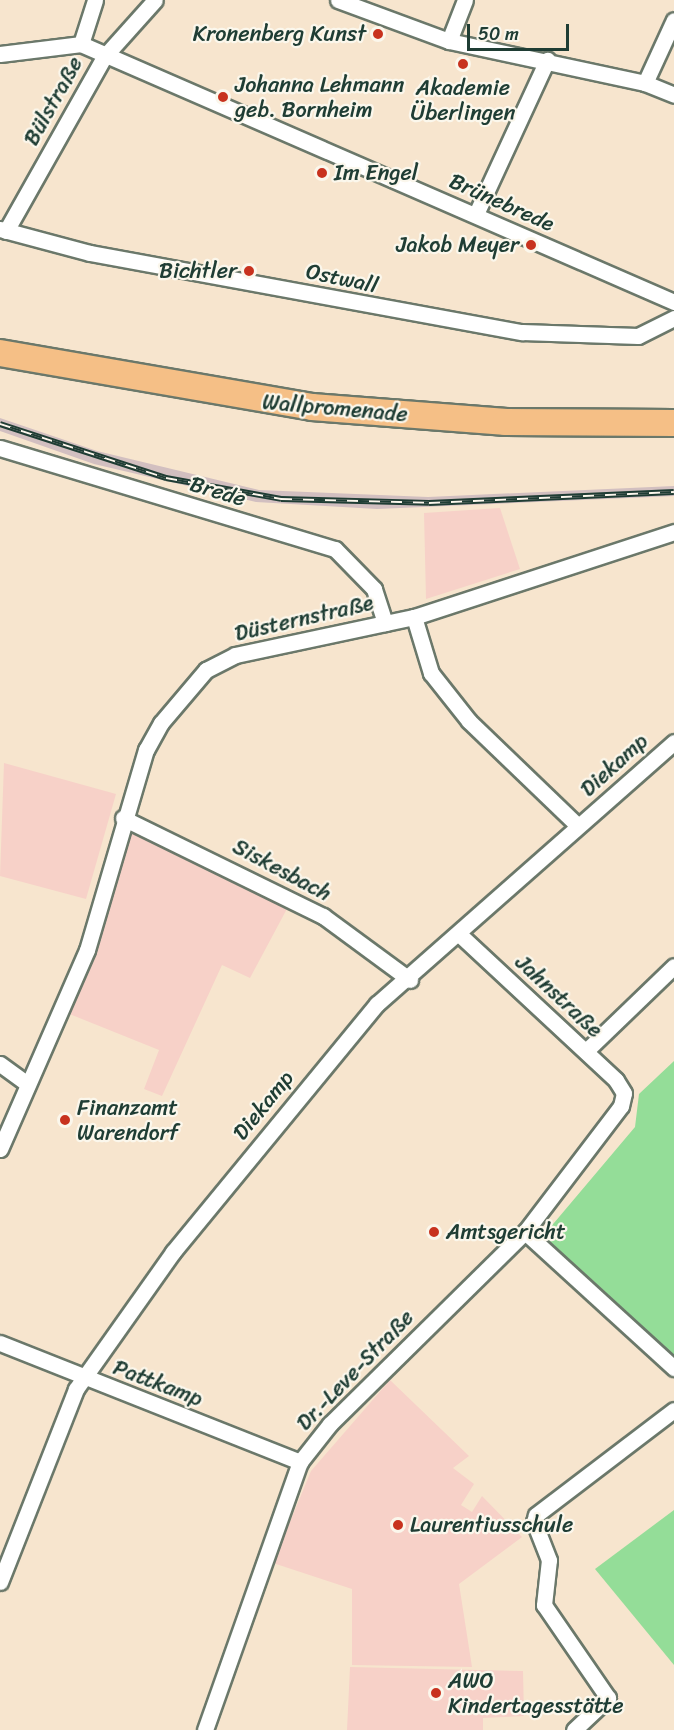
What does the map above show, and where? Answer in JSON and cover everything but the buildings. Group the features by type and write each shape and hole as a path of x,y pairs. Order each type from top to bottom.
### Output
{"main road":[{"name":"Wallpromenade","path":"0,353 312,407 506,422 674,423"}],"street":[{"path":"0,54 81,44 95,0"},
{"name":"Bülstraße","path":"3,230 104,57 155,0"},
{"path":"338,0 449,41 547,60 645,83 674,95"},
{"path":"449,41 465,0"},
{"path":"645,83 674,20"},
{"name":"Brünebrede","path":"81,44 104,57 476,214 674,302"},
{"path":"476,214 547,60"},
{"name":"Ostwall","path":"3,230 391,312 522,332 638,336 674,318"},
{"name":"Brede","path":"0,448 335,549 374,589 385,623"},
{"name":"Düsternstraße","path":"0,1149 87,950 123,818 161,723 206,670 235,655 414,617 674,532"},
{"path":"414,617 431,673 469,720 578,826"},
{"name":"Diekamp","path":"0,1582 82,1378 173,1252 376,1004 410,980 578,826 674,742"},
{"name":"Siskesbach","path":"123,818 323,916 410,980"},
{"name":"Jahnstraße","path":"459,934 586,1051 624,1093"},
{"path":"586,1051 674,966"},
{"path":"0,1064 28,1084"},
{"name":"Dr.-Leve-Straße","path":"205,1730 300,1462 330,1424 525,1232 586,1154 624,1093"},
{"path":"525,1232 674,1368"},
{"name":"Pattkamp","path":"0,1343 82,1378 300,1462"},
{"path":"574,1730 608,1698 543,1605 549,1560 535,1532 536,1515 674,1410"}],"shaded area":[{"path":"0,418 97,451 259,490 428,497 674,486 674,496 377,509 256,502 94,464 0,431"},
{"path":"500,508 520,569 426,599 424,513"},
{"path":"4,763 116,794 86,899 0,876"},
{"path":"127,828 289,905 250,978 222,965 162,1096 144,1089 159,1050 67,1013"},
{"name":"Laurentiusschule","path":"390,1380 469,1456 453,1468 474,1484 461,1505 472,1512 482,1496 522,1537 459,1584 472,1667 352,1665 352,1589 273,1563 311,1471"},
{"name":"AWO Kindertagesstätte","path":"350,1667 523,1671 524,1716 483,1718 483,1730 347,1730"}],"green space":[{"path":"674,1061 674,1356 543,1236 635,1127 639,1094"},
{"path":"674,1510 674,1665 595,1569"}],"railway":[{"path":"0,424 166,478 281,499 429,503 674,492"}],"place":[{"name":"Kronenberg Kunst","path":"378,34"},
{"name":"Akademie Überlingen","path":"463,64"},
{"name":"Johanna Lehmann geb. Bornheim","path":"223,97"},
{"name":"Im Engel","path":"322,173"},
{"name":"Jakob Meyer","path":"531,245"},
{"name":"Bichtler","path":"249,271"},
{"name":"Finanzamt Warendorf","path":"65,1120"},
{"name":"Amtsgericht","path":"434,1232"},
{"name":"Laurentiusschule","path":"398,1525"},
{"name":"AWO Kindertagesstätte","path":"436,1693"}]}
